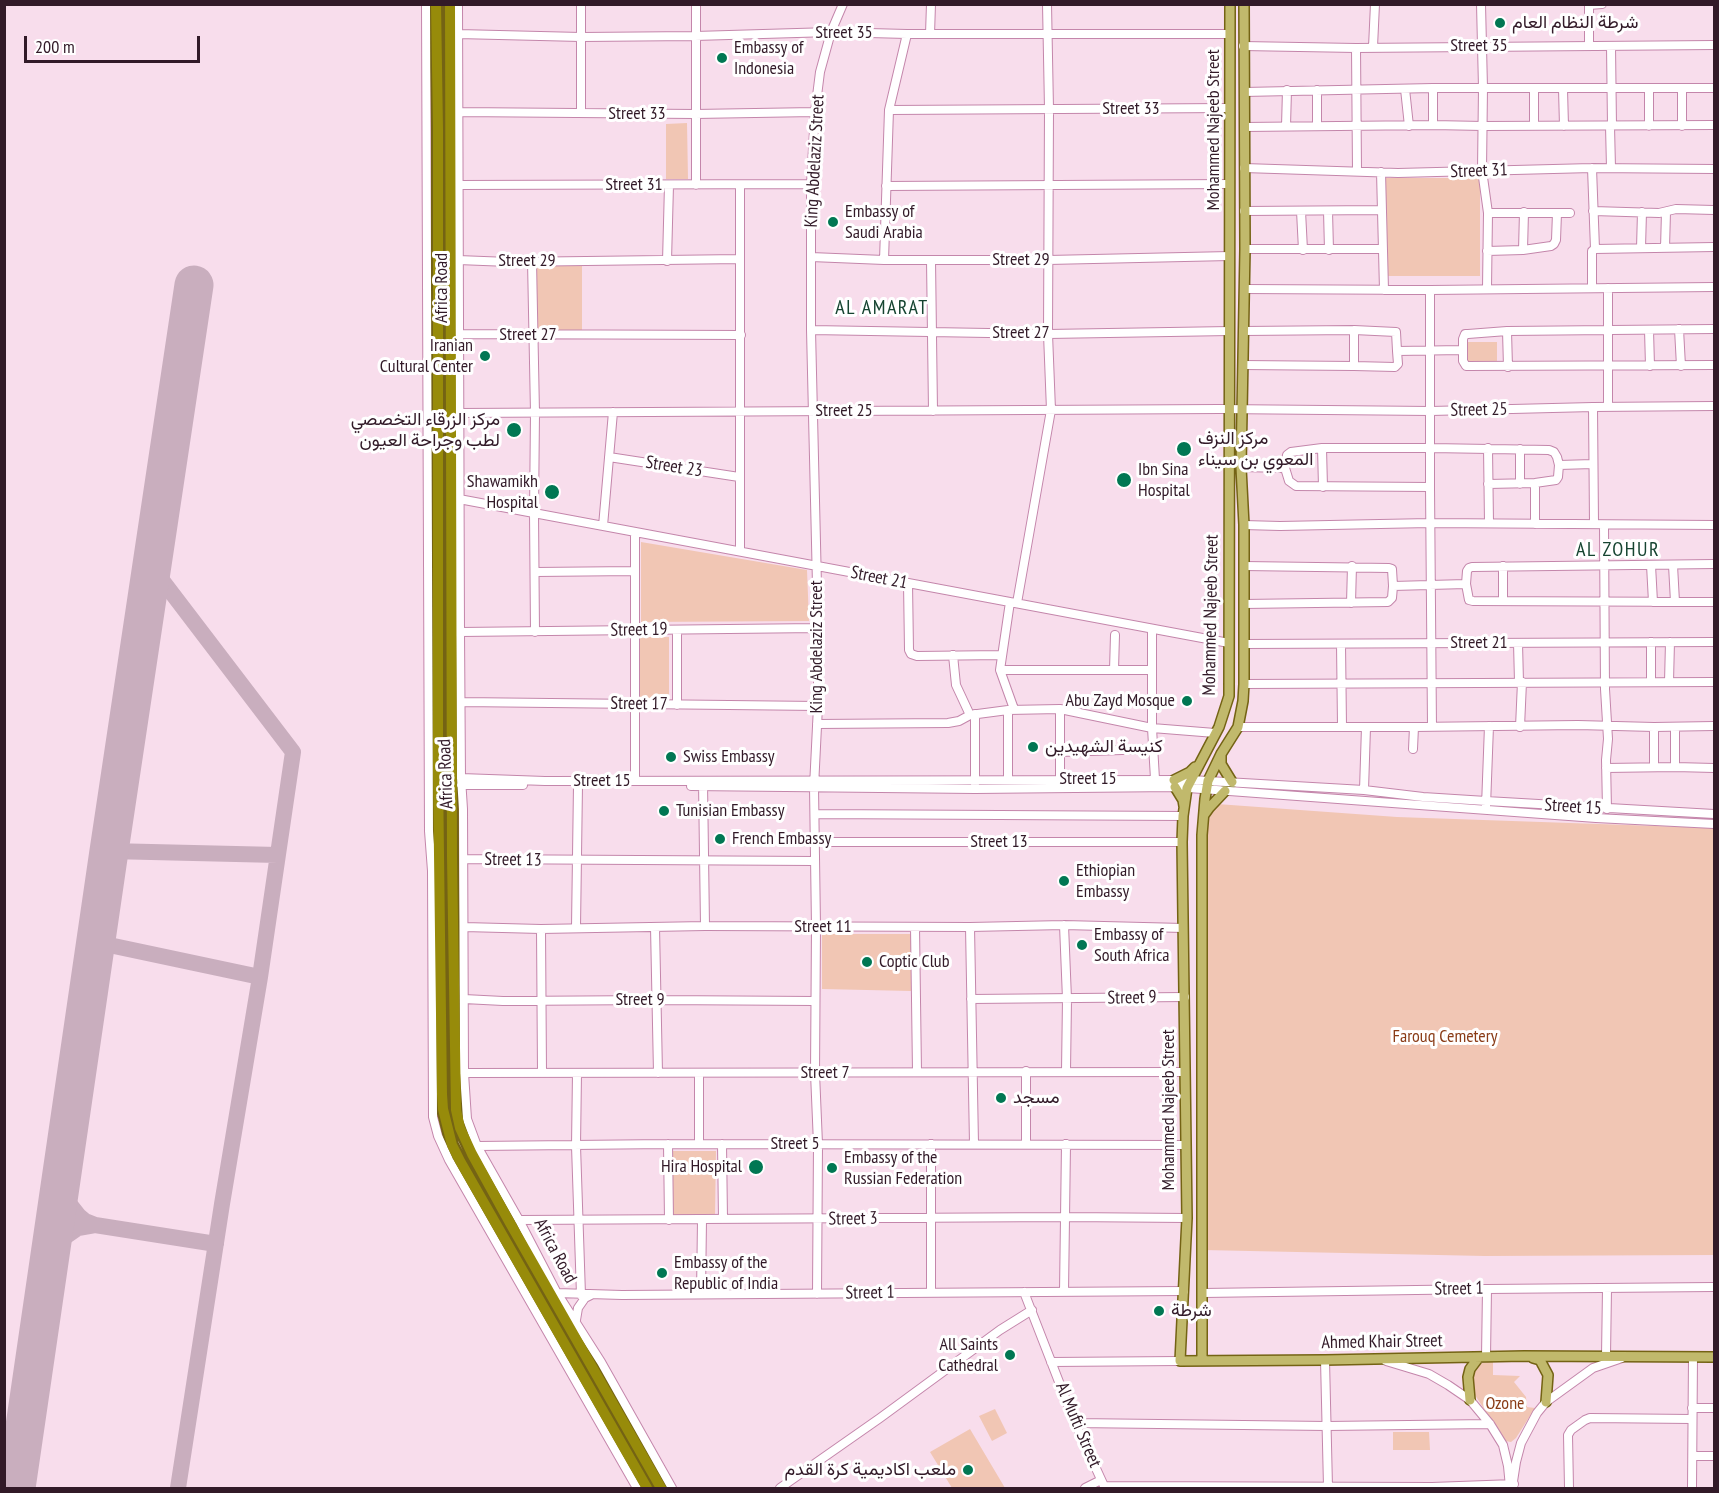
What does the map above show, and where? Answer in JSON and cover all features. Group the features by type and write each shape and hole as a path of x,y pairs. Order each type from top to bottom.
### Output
{"highway":[{"name":"Africa Road","path":"436,4 438,774 442,1094 447,1146 647,1488"},
{"name":"Africa Road","path":"450,4 449,157 458,779 452,797 454,1096 460,1128 472,1154 661,1488"},
{"path":"427,115 438,129"},
{"path":"449,157 458,180"},
{"path":"438,774 458,779"},
{"path":"439,798 445,793 452,797"}],"main road":[{"name":"Mohammed Najeeb Street","path":"1180,1361 1187,1218 1182,842 1184,812 1189,784 1215,733 1229,696 1230,4"},
{"name":"Mohammed Najeeb Street","path":"1202,1361 1203,818 1207,785 1221,754 1238,727 1244,684 1244,525 1241,467 1245,249 1244,4"},
{"path":"1221,754 1221,764 1232,782"},
{"path":"1184,812 1184,800 1174,783 1190,772 1204,756"},
{"path":"1203,818 1225,791"},
{"path":"1185,1054 1191,1062 1197,1063 1201,1052"},
{"path":"1185,1087 1196,1080 1201,1088"},
{"path":"1524,1356 1540,1360 1545,1367 1549,1381 1546,1402"},
{"name":"Ahmed Khair Street","path":"1180,1361 1524,1356 1714,1357"},
{"path":"1470,1400 1468,1377 1470,1369 1482,1357"}],"street":[{"name":"Africa Road","path":"426,4 429,759 434,1117 512,1271 637,1488"},
{"name":"Africa Road","path":"458,4 460,544 455,591 460,632 461,702 458,779 464,809 464,1073 467,1119 477,1146 557,1293 576,1320 672,1488"},
{"path":"581,4 581,113"},
{"path":"696,4 696,185"},
{"name":"King Abdelaziz Street","path":"817,1294 818,1144 815,1073 814,783 818,706 818,628 811,330 811,184 820,72 831,32 843,4"},
{"path":"930,34 931,4"},
{"path":"1008,780 1011,709 1000,670 1051,410 1048,333 1047,4"},
{"path":"1373,47 1374,4"},
{"path":"1481,4 1482,170 1488,213 1487,288"},
{"path":"1589,46 1588,5 1602,4"},
{"name":"Street 35","path":"458,34 581,37 831,32 1230,34"},
{"path":"884,260 889,110 907,34"},
{"name":"Street 35","path":"1243,46 1356,48 1714,45"},
{"path":"1611,46 1611,168"},
{"path":"1356,48 1357,171"},
{"path":"1244,92 1433,88 1714,88"},
{"path":"1433,88 1433,125"},
{"path":"1563,88 1564,126"},
{"path":"1649,88 1649,126"},
{"path":"1405,89 1409,126"},
{"path":"1533,89 1534,126"},
{"path":"1682,89 1683,126"},
{"path":"1286,126 1287,90"},
{"path":"1317,90 1317,126"},
{"name":"Street 33","path":"889,110 1230,108"},
{"name":"Street 33","path":"458,112 695,114 815,112"},
{"path":"1244,127 1714,125"},
{"name":"Street 31","path":"1244,168 1382,172 1592,168 1714,169"},
{"path":"1592,168 1595,249 1592,251 1592,288"},
{"path":"1382,172 1384,290"},
{"name":"Street 31","path":"458,180 669,185 811,184"},
{"path":"886,186 1230,184"},
{"path":"667,261 669,185"},
{"path":"740,185 740,552"},
{"path":"1593,210 1642,212 1666,212 1676,209 1714,210"},
{"path":"1244,211 1382,210"},
{"path":"1300,211 1303,250"},
{"path":"1328,211 1329,250"},
{"path":"1523,250 1524,212"},
{"path":"1641,248 1642,212"},
{"path":"1665,248 1666,212"},
{"path":"1488,213 1570,213"},
{"path":"1487,250 1523,250 1551,246 1554,244 1557,213"},
{"path":"1595,249 1714,247"},
{"path":"1245,249 1383,249"},
{"name":"Street 29","path":"812,257 884,260 1048,260 1230,256"},
{"name":"Street 29","path":"458,260 740,259"},
{"path":"931,260 933,411"},
{"path":"532,261 535,632"},
{"path":"1244,289 1714,287"},
{"path":"1608,288 1608,407"},
{"path":"1430,290 1432,727"},
{"path":"1680,329 1681,366"},
{"path":"1714,329 1507,331 1465,334 1463,350 1463,361 1466,366 1714,365"},
{"name":"Street 27","path":"811,330 1048,333 1230,331"},
{"path":"1354,330 1354,366"},
{"path":"1649,330 1650,366"},
{"path":"1243,365 1395,367 1398,364 1396,332 1244,331"},
{"path":"1507,331 1508,367"},
{"name":"Street 27","path":"459,334 741,335"},
{"path":"1397,351 1463,350"},
{"name":"Street 25","path":"459,413 1230,409 1431,411 1714,406"},
{"path":"1593,407 1594,524"},
{"path":"603,526 613,412"},
{"path":"1322,448 1323,487"},
{"path":"1430,487 1296,486 1289,481 1285,468 1287,454 1288,452 1322,448 1549,450 1554,452 1559,465 1557,480 1520,484 1488,484"},
{"path":"1488,448 1489,523"},
{"path":"1520,449 1520,484"},
{"name":"Street 23","path":"609,457 739,477"},
{"path":"1559,465 1593,464"},
{"path":"1241,467 1285,468"},
{"path":"1534,483 1536,524"},
{"name":"Street 21","path":"459,499 1230,643"},
{"path":"1244,525 1430,523 1714,525"},
{"path":"1604,525 1607,809"},
{"path":"635,532 635,781"},
{"path":"1714,564 1468,568 1466,584 1469,600 1714,602"},
{"path":"1651,565 1653,602"},
{"path":"1673,565 1675,602"},
{"path":"1244,566 1392,569 1393,586 1392,598 1388,602 1244,604"},
{"path":"1503,566 1503,602"},
{"path":"1351,603 1352,567"},
{"path":"535,572 635,571"},
{"path":"908,583 909,650 911,654 917,656 1002,654"},
{"path":"1393,586 1466,584"},
{"name":"Street 19","path":"460,632 818,628"},
{"path":"1152,629 1152,728 1155,779"},
{"path":"677,630 677,705"},
{"path":"1114,670 1115,635"},
{"path":"1651,642 1651,682"},
{"path":"1669,682 1670,642"},
{"name":"Street 21","path":"1244,644 1714,642"},
{"path":"1518,643 1520,727"},
{"path":"1341,644 1342,726"},
{"path":"953,655 956,685 973,714 975,789"},
{"path":"1000,670 1152,670"},
{"path":"1244,684 1714,682"},
{"name":"Street 17","path":"461,702 818,706"},
{"path":"817,724 948,723 973,714 1011,709 1060,709 1152,728 1215,733"},
{"path":"1056,782 1060,752 1060,709"},
{"path":"1486,806 1489,726"},
{"path":"1238,727 1714,726"},
{"path":"1364,790 1366,727"},
{"path":"1413,749 1414,727"},
{"path":"1654,727 1654,767"},
{"path":"1675,727 1675,767"},
{"path":"1060,752 1153,749"},
{"path":"1606,768 1714,768"},
{"name":"Street 15","path":"458,779 703,783"},
{"name":"Street 15","path":"458,779 578,785 975,779 1207,785 1232,782 1364,790 1596,818 1714,824"},
{"name":"Street 15","path":"814,783 975,789 1056,782 1155,779 1174,783"},
{"path":"703,783 705,926"},
{"path":"576,927 578,785"},
{"name":"Street 15","path":"1207,785 1225,791 1397,802 1714,814"},
{"path":"814,814 1184,812"},
{"name":"Street 13","path":"815,842 1182,842"},
{"name":"Street 13","path":"464,859 814,861"},
{"path":"1064,925 1067,999 1066,1071"},
{"name":"Street 11","path":"464,927 1064,925 1183,928"},
{"path":"654,927 658,1073"},
{"path":"915,927 917,1072"},
{"path":"970,927 974,1144"},
{"path":"541,928 542,1073"},
{"name":"Street 9","path":"971,999 1185,997"},
{"name":"Street 9","path":"464,999 815,1001"},
{"path":"1026,1071 1026,1144"},
{"name":"Street 7","path":"464,1073 1185,1072"},
{"path":"577,1073 576,1146 581,1295"},
{"path":"699,1073 699,1144"},
{"path":"668,1144 669,1220"},
{"path":"722,1144 723,1219"},
{"path":"930,1144 931,1292"},
{"path":"1064,1292 1066,1144"},
{"name":"Street 5","path":"477,1146 1185,1145"},
{"name":"Street 3","path":"519,1220 1187,1218"},
{"path":"701,1294 702,1220"},
{"name":"Street 1","path":"1203,1293 1714,1287"},
{"path":"1482,1357 1487,1289"},
{"path":"1606,1356 1607,1289"},
{"name":"Street 1","path":"557,1293 591,1295 1184,1291"},
{"name":"Al Mufti Street","path":"1024,1292 1075,1423 1103,1485"},
{"path":"576,1320 578,1308 585,1298 591,1295"},
{"path":"780,1488 1000,1330 1032,1310"},
{"path":"1512,1486 1521,1443 1537,1413 1546,1402 1593,1368 1629,1356"},
{"path":"1692,1488 1693,1357"},
{"path":"1376,1358 1429,1374 1470,1400 1490,1424 1503,1445 1512,1486"},
{"path":"1325,1360 1328,1487"},
{"name":"Ahmed Khair Street","path":"1051,1362 1180,1361"},
{"path":"1692,1408 1714,1407"},
{"path":"1569,1488 1568,1435 1585,1420 1590,1418 1692,1419"},
{"path":"1075,1423 1327,1426 1490,1424"},
{"path":"1503,1445 1510,1449 1521,1443"},
{"path":"1693,1456 1714,1456"},
{"path":"1085,1488 1103,1485 1288,1488 1512,1486"}],"green space":[{"path":"687,123 688,179 666,179 666,124"},
{"path":"1385,178 1480,178 1480,276 1384,276"},
{"path":"535,266 582,266 582,330 536,330"},
{"path":"1465,342 1497,342 1497,361 1465,361"},
{"path":"641,542 807,570 809,621 641,622"},
{"path":"638,637 669,637 669,699 638,698"},
{"name":"Farouq Cemetery","path":"1217,804 1397,817 1714,828 1714,1255 1485,1256 1203,1250 1205,824"},
{"name":"Coptic Club","path":"822,934 912,934 911,991 822,989"},
{"path":"672,1151 716,1151 715,1216 672,1216"},
{"name":"Ozone","path":"1493,1361 1493,1375 1520,1376 1514,1382 1526,1397 1527,1407 1535,1408 1511,1442 1505,1441 1471,1389 1471,1376 1474,1368 1482,1363"},
{"path":"995,1409 1007,1433 992,1441 979,1416"},
{"name":"ملعب اكاديمية كرة القدم","path":"970,1429 1005,1488 952,1488 930,1452"},
{"path":"1393,1432 1429,1432 1430,1450 1393,1450"}],"taxiway":[{"path":"152,567 293,752 260,977 178,1488"},
{"path":"109,851 278,855"},
{"path":"95,942 260,977"},
{"path":"60,1192 79,1216 95,1225"},
{"path":"52,1246 78,1228 95,1225 216,1244"}],"runway":[{"path":"16,1488 194,285"}],"place":[{"name":"شرطة النظام العام","path":"1500,23"},
{"name":"Embassy of Indonesia","path":"722,58"},
{"name":"Embassy of Saudi Arabia","path":"833,222"},
{"name":"Iranian Cultural Center","path":"485,356"},
{"name":"مركز الزرقاء التخصصي لطب وجراحة العيون","path":"514,430"},
{"name":"مركز النزف المعوي بن سيناء","path":"1184,449"},
{"name":"Ibn Sina Hospital","path":"1124,480"},
{"name":"Shawamikh Hospital","path":"552,492"},
{"name":"Abu Zayd Mosque","path":"1187,701"},
{"name":"كنيسة الشهيدين","path":"1033,747"},
{"name":"Swiss Embassy","path":"671,757"},
{"name":"Tunisian Embassy","path":"664,811"},
{"name":"French Embassy","path":"720,839"},
{"name":"Ethiopian Embassy","path":"1064,881"},
{"name":"Embassy of South Africa","path":"1082,945"},
{"name":"Coptic Club","path":"867,962"},
{"name":"مسجد","path":"1001,1098"},
{"name":"Hira Hospital","path":"756,1167"},
{"name":"Embassy of the Russian Federation","path":"832,1168"},
{"name":"Embassy of the Republic of India","path":"662,1273"},
{"name":"شرطة","path":"1159,1311"},
{"name":"All Saints Cathedral","path":"1010,1355"},
{"name":"ملعب اكاديمية كرة القدم","path":"968,1470"}],"district":[{"name":"AL AMARAT","path":"882,308"},
{"name":"AL ZOHUR","path":"1618,550"}]}
